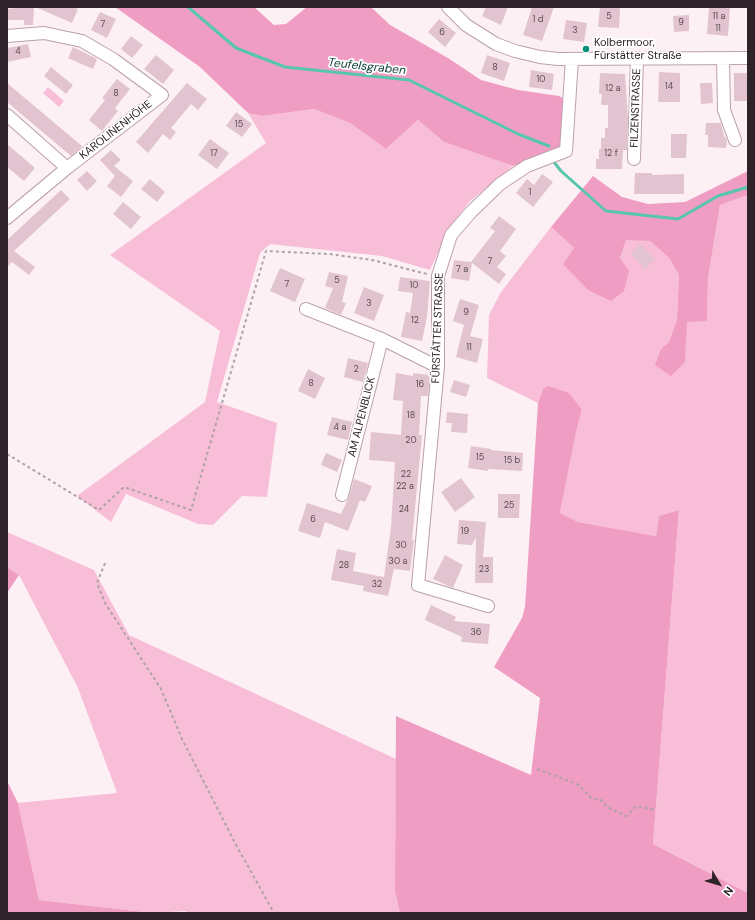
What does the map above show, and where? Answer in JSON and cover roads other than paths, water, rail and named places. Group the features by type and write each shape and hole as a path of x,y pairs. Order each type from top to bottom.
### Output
{"street":[{"name":"FILZENSTRASSE","path":"448,7 466,25 496,44 515,51 540,57 572,59 748,58"},
{"name":"KAROLINENHÖHE","path":"7,36 44,33 82,41 113,59 162,95 66,168 7,218"},
{"name":"FILZENSTRASSE","path":"634,159 637,58"},
{"name":"FÜRSTÄTTER STRASSE","path":"488,606 418,585 438,367 438,276 451,235 471,212 500,184 527,166 566,151 572,59"},
{"path":"723,59 724,110 735,140"},
{"path":"7,115 66,168"},
{"path":"306,309 382,339 438,367"},
{"name":"AM ALPENBLICK","path":"342,495 382,339"}],"waterway":[{"name":"Teufelsgraben","path":"188,7 236,48 285,67 409,80 518,134 549,146"},
{"name":"Teufelsgraben","path":"554,162 561,171 606,211 678,219 718,196 748,187"}],"place":[{"name":"Kolbermoor, Fürstätter Straße","path":"586,49"}]}
